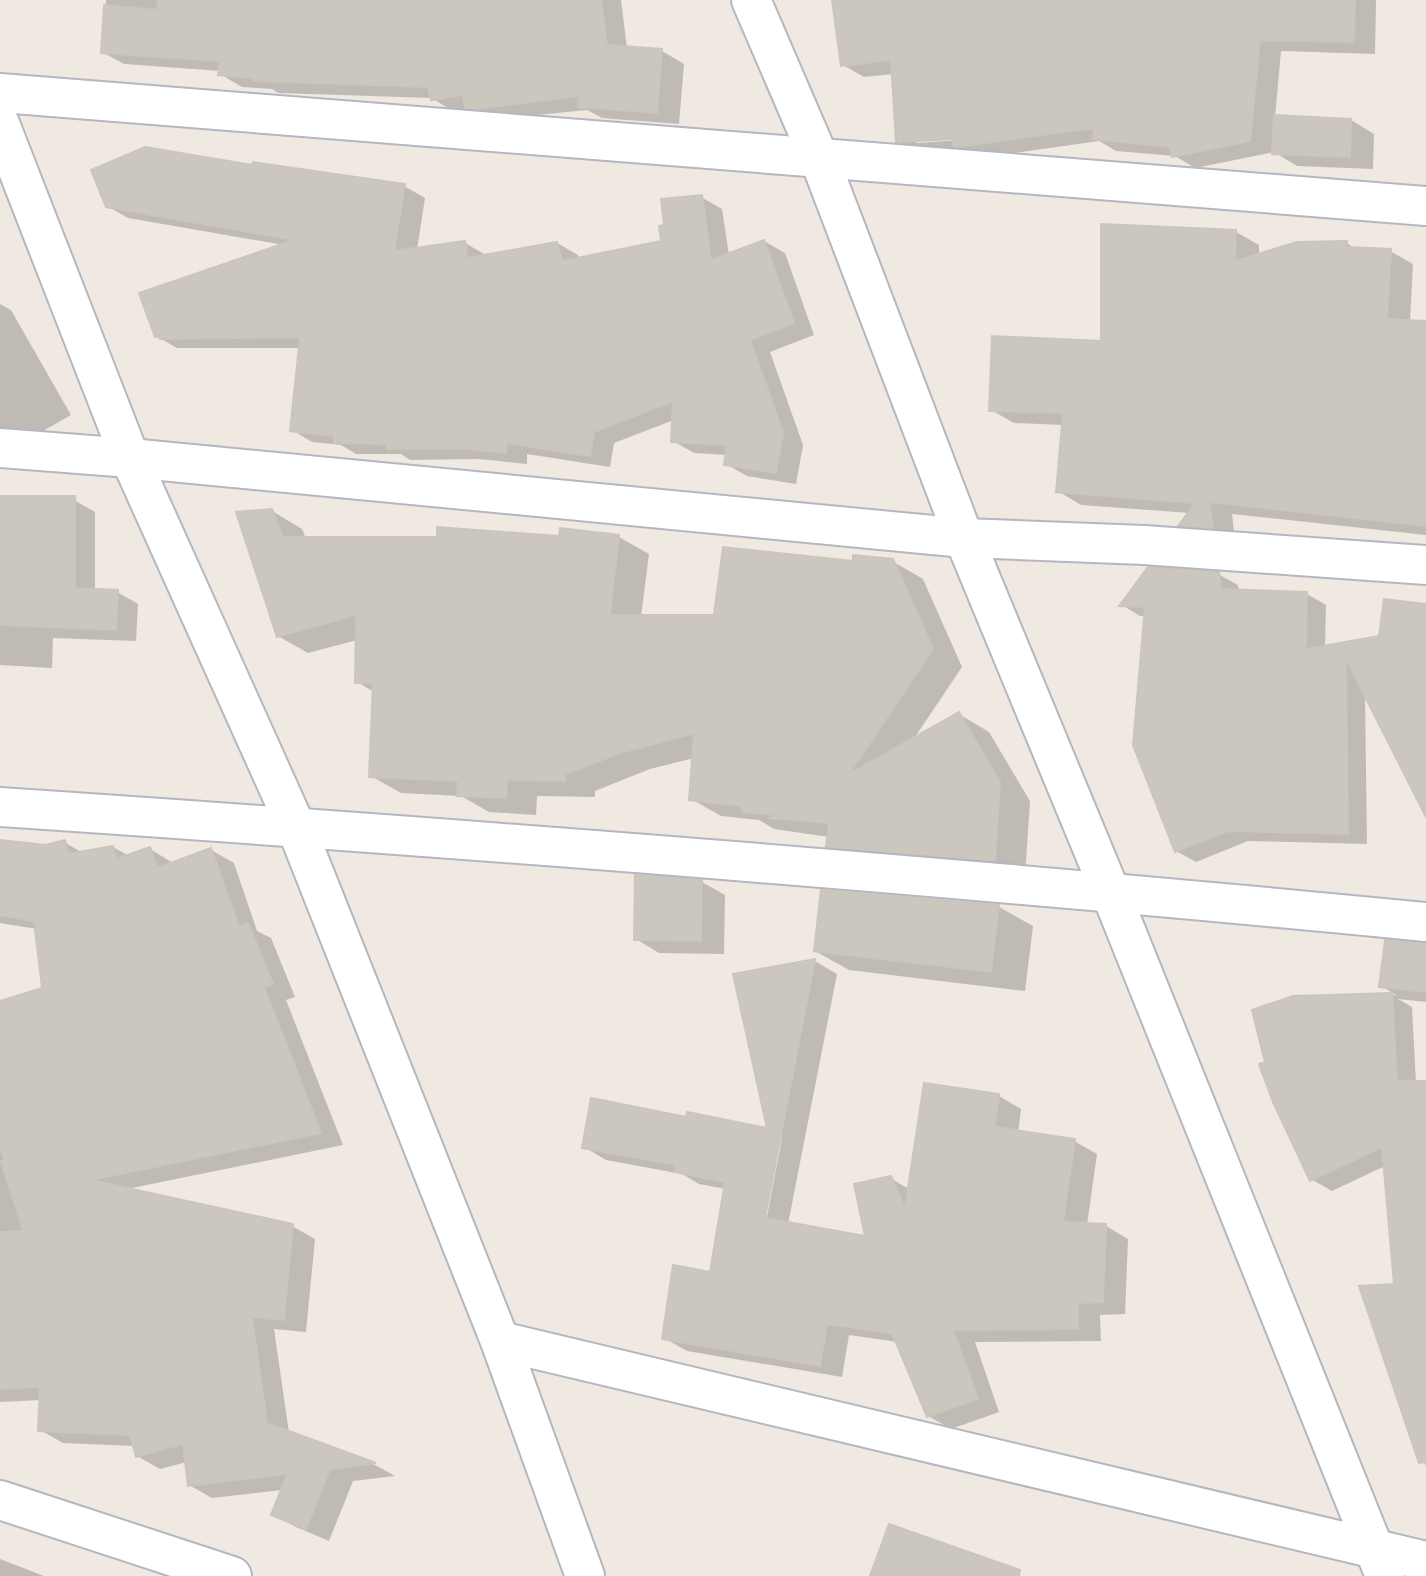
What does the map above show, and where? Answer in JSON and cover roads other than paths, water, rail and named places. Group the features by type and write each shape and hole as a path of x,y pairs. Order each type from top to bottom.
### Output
{"street":[{"path":"751,0 818,158 964,538 1110,891 1379,1562"},
{"path":"0,93 1426,206"},
{"path":"0,124 130,458 296,827 500,1341 585,1576"},
{"path":"0,448 130,458 964,538 1144,545 1426,565"},
{"path":"0,807 296,827 1110,891 1426,922"},
{"path":"500,1341 1379,1562 1426,1561"},
{"path":"0,1500 232,1576"}]}
